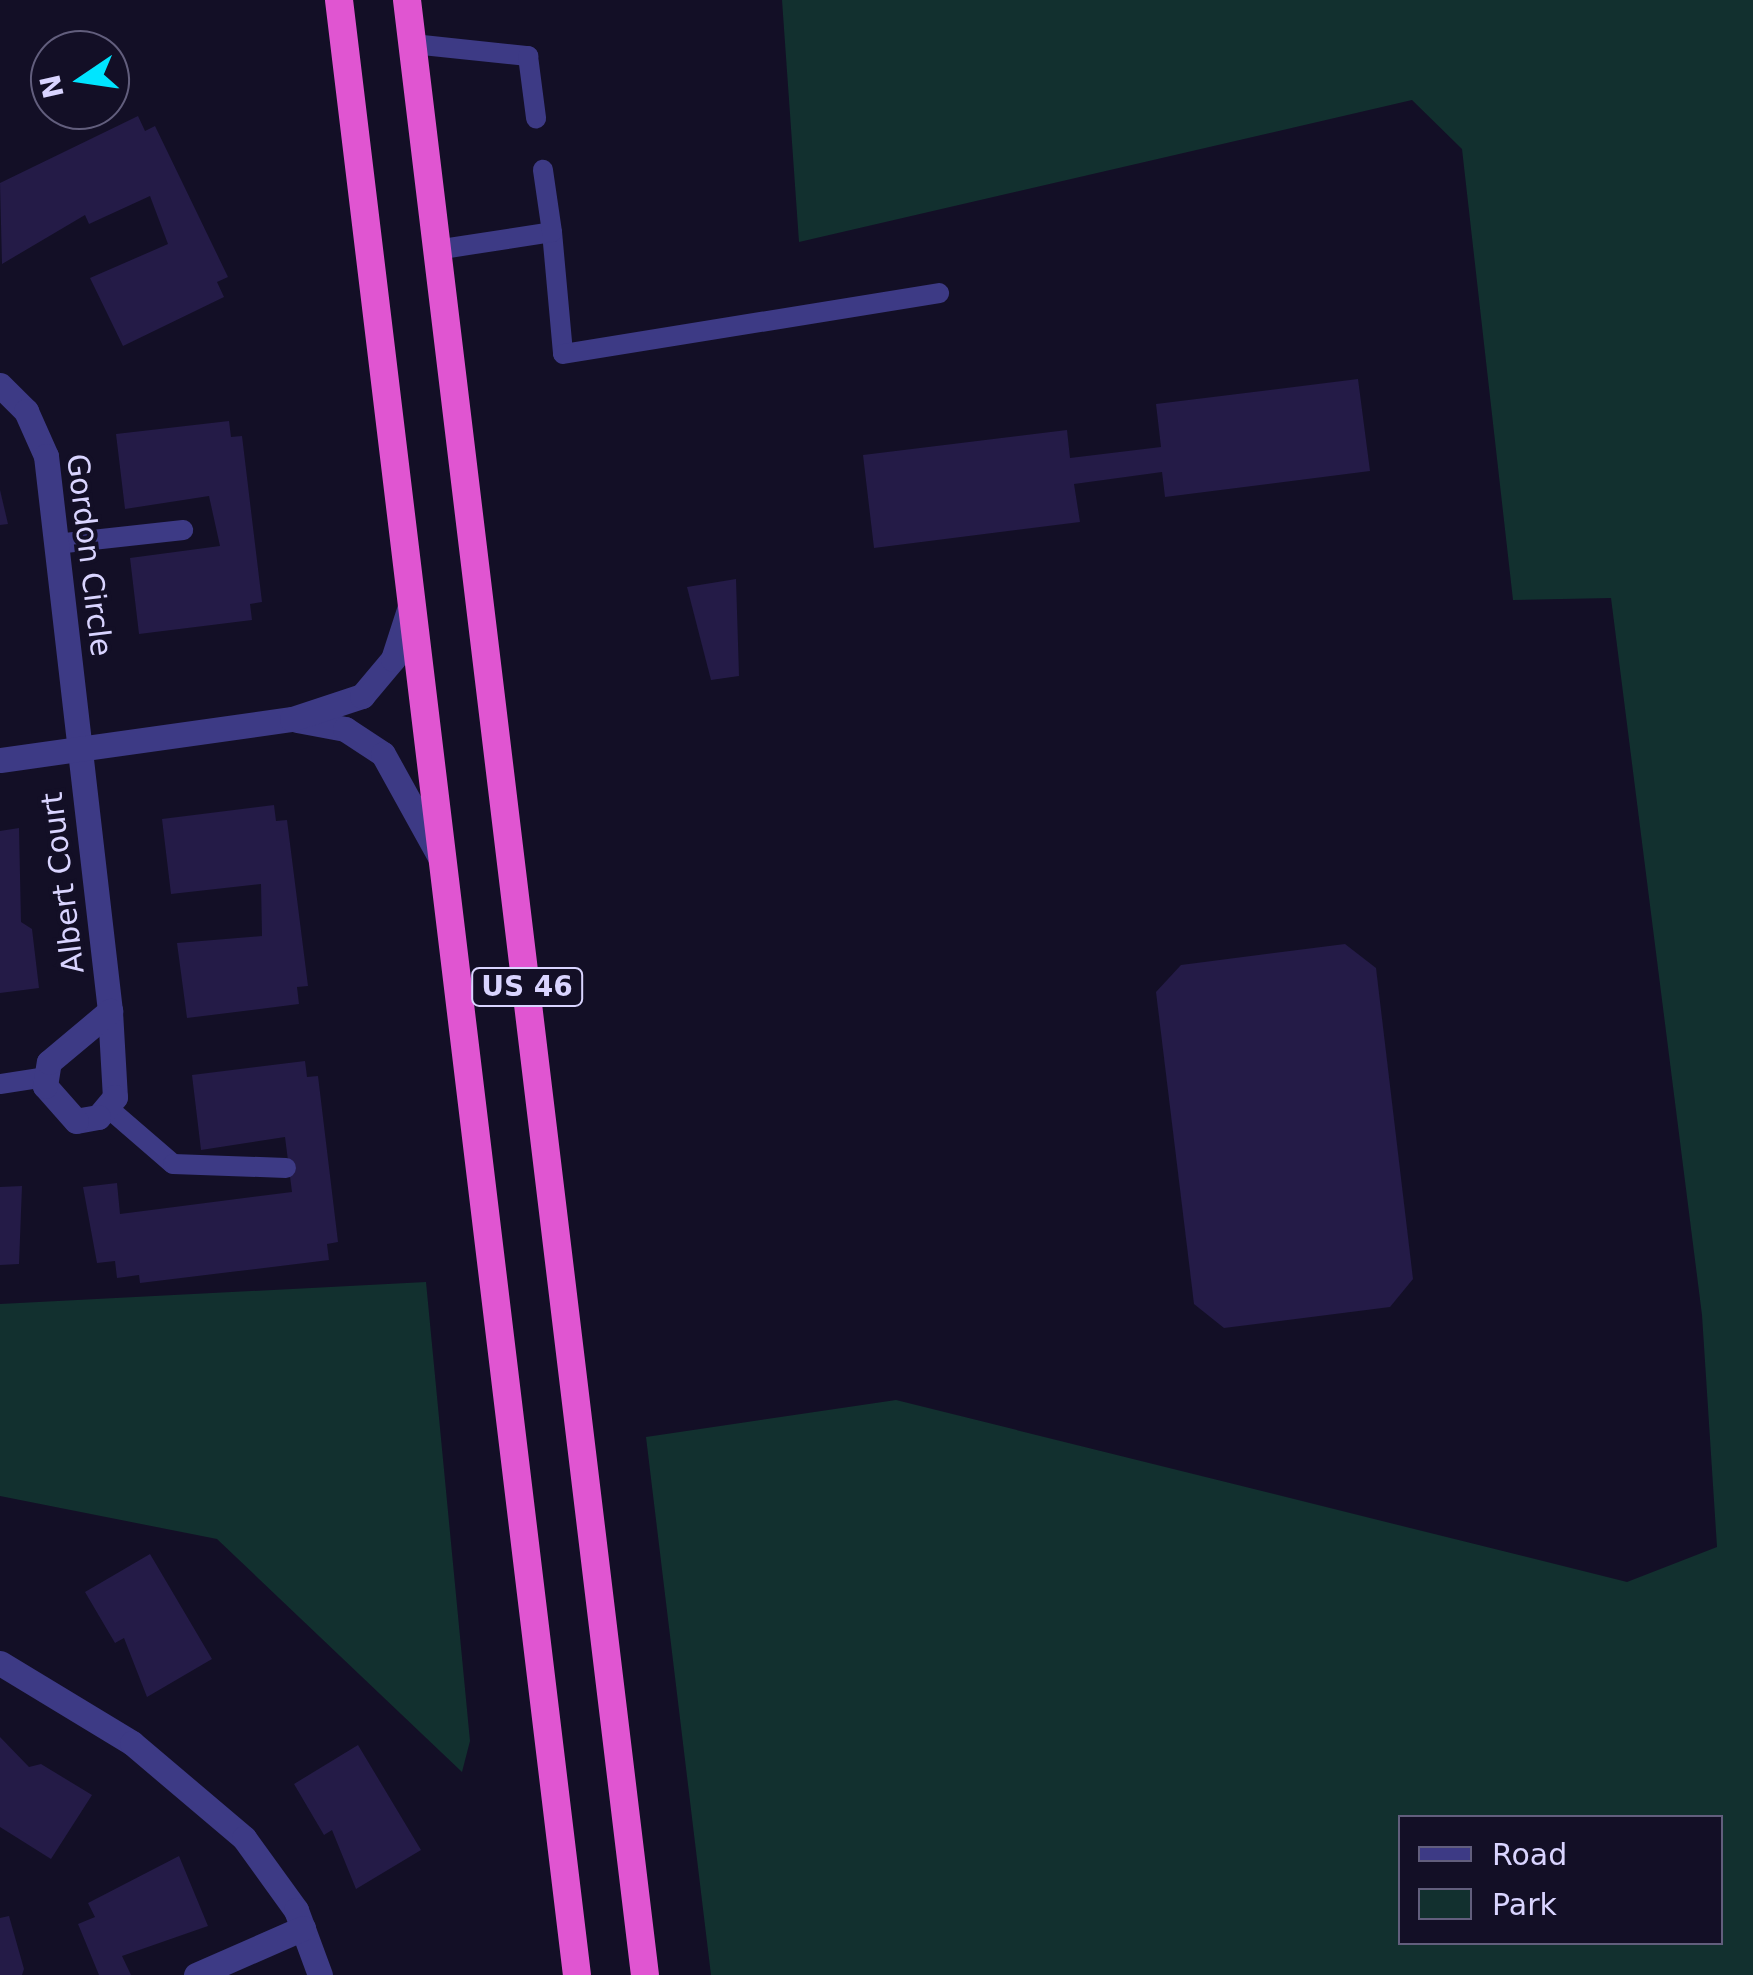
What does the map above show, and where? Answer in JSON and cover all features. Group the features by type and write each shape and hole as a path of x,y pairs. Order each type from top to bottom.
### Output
{"highway":[{"name":"US 46","path":"339,0 577,1975"},
{"name":"US 46","path":"408,0 646,1975"}],"street":[{"name":"Gordon Circle","path":"0,385 38,432 56,544 80,748"},
{"path":"0,760 292,720 381,680 412,600"},
{"path":"292,720 345,729 383,754 441,860"},
{"name":"Albert Court","path":"80,748 110,1011 116,1098 107,1107"},
{"name":"Albert Court","path":"46,1078 65,1044 110,1011"},
{"path":"46,1078 56,1108 76,1120 107,1107"},
{"path":"0,1663 191,1787 276,1876 303,1928 320,1975"},
{"path":"196,1975 303,1928"}],"lane":[{"path":"413,44 528,56 536,118"},
{"path":"543,170 563,354 940,292"},
{"path":"436,250 552,232"},
{"path":"56,544 184,530"},
{"path":"0,1084 46,1078"},
{"path":"107,1107 173,1164 286,1168"}],"green space":[{"path":"782,0 1753,0 1753,1975 711,1975 646,1437 896,1400 1627,1582 1717,1547 1702,1315 1611,598 1513,600 1462,149 1412,100 799,242"},
{"path":"426,1282 470,1741 462,1772 217,1539 0,1496 0,1304"}],"building":[{"path":"138,116 145,131 155,126 228,277 217,282 224,297 123,346 90,278 168,244 150,196 89,224 85,215 2,264 0,183 109,130 130,130 130,120"},
{"path":"1358,379 1370,471 1165,497 1162,472 1074,484 1080,522 874,548 863,455 1067,430 1070,458 1161,447 1156,404"},
{"path":"229,421 231,437 242,436 262,602 250,604 252,620 139,634 130,558 220,546 209,496 125,509 116,434"},
{"path":"0,490 8,524 0,525"},
{"path":"736,579 739,676 711,680 687,587"},
{"path":"274,805 276,821 287,820 308,986 297,987 299,1004 187,1018 177,943 262,936 261,884 171,894 162,819"},
{"path":"19,828 21,922 32,929 39,988 0,993 0,831"},
{"path":"1345,944 1376,968 1413,1279 1390,1307 1224,1328 1194,1304 1156,992 1181,965"},
{"path":"305,1061 307,1077 318,1076 338,1242 327,1244 329,1260 140,1283 139,1275 117,1278 115,1261 97,1263 83,1187 117,1183 120,1214 292,1192 285,1137 201,1150 192,1075"},
{"path":"22,1186 19,1264 0,1265 0,1187"},
{"path":"150,1554 212,1659 147,1697 124,1638 115,1643 85,1592"},
{"path":"0,1737 29,1767 41,1764 92,1795 51,1859 0,1827"},
{"path":"358,1745 421,1850 356,1889 332,1830 324,1835 294,1784"},
{"path":"179,1856 208,1926 122,1956 131,1975 99,1975 78,1924 95,1917 88,1903"},
{"path":"9,1916 24,1969 22,1975 0,1975 0,1918"}]}
